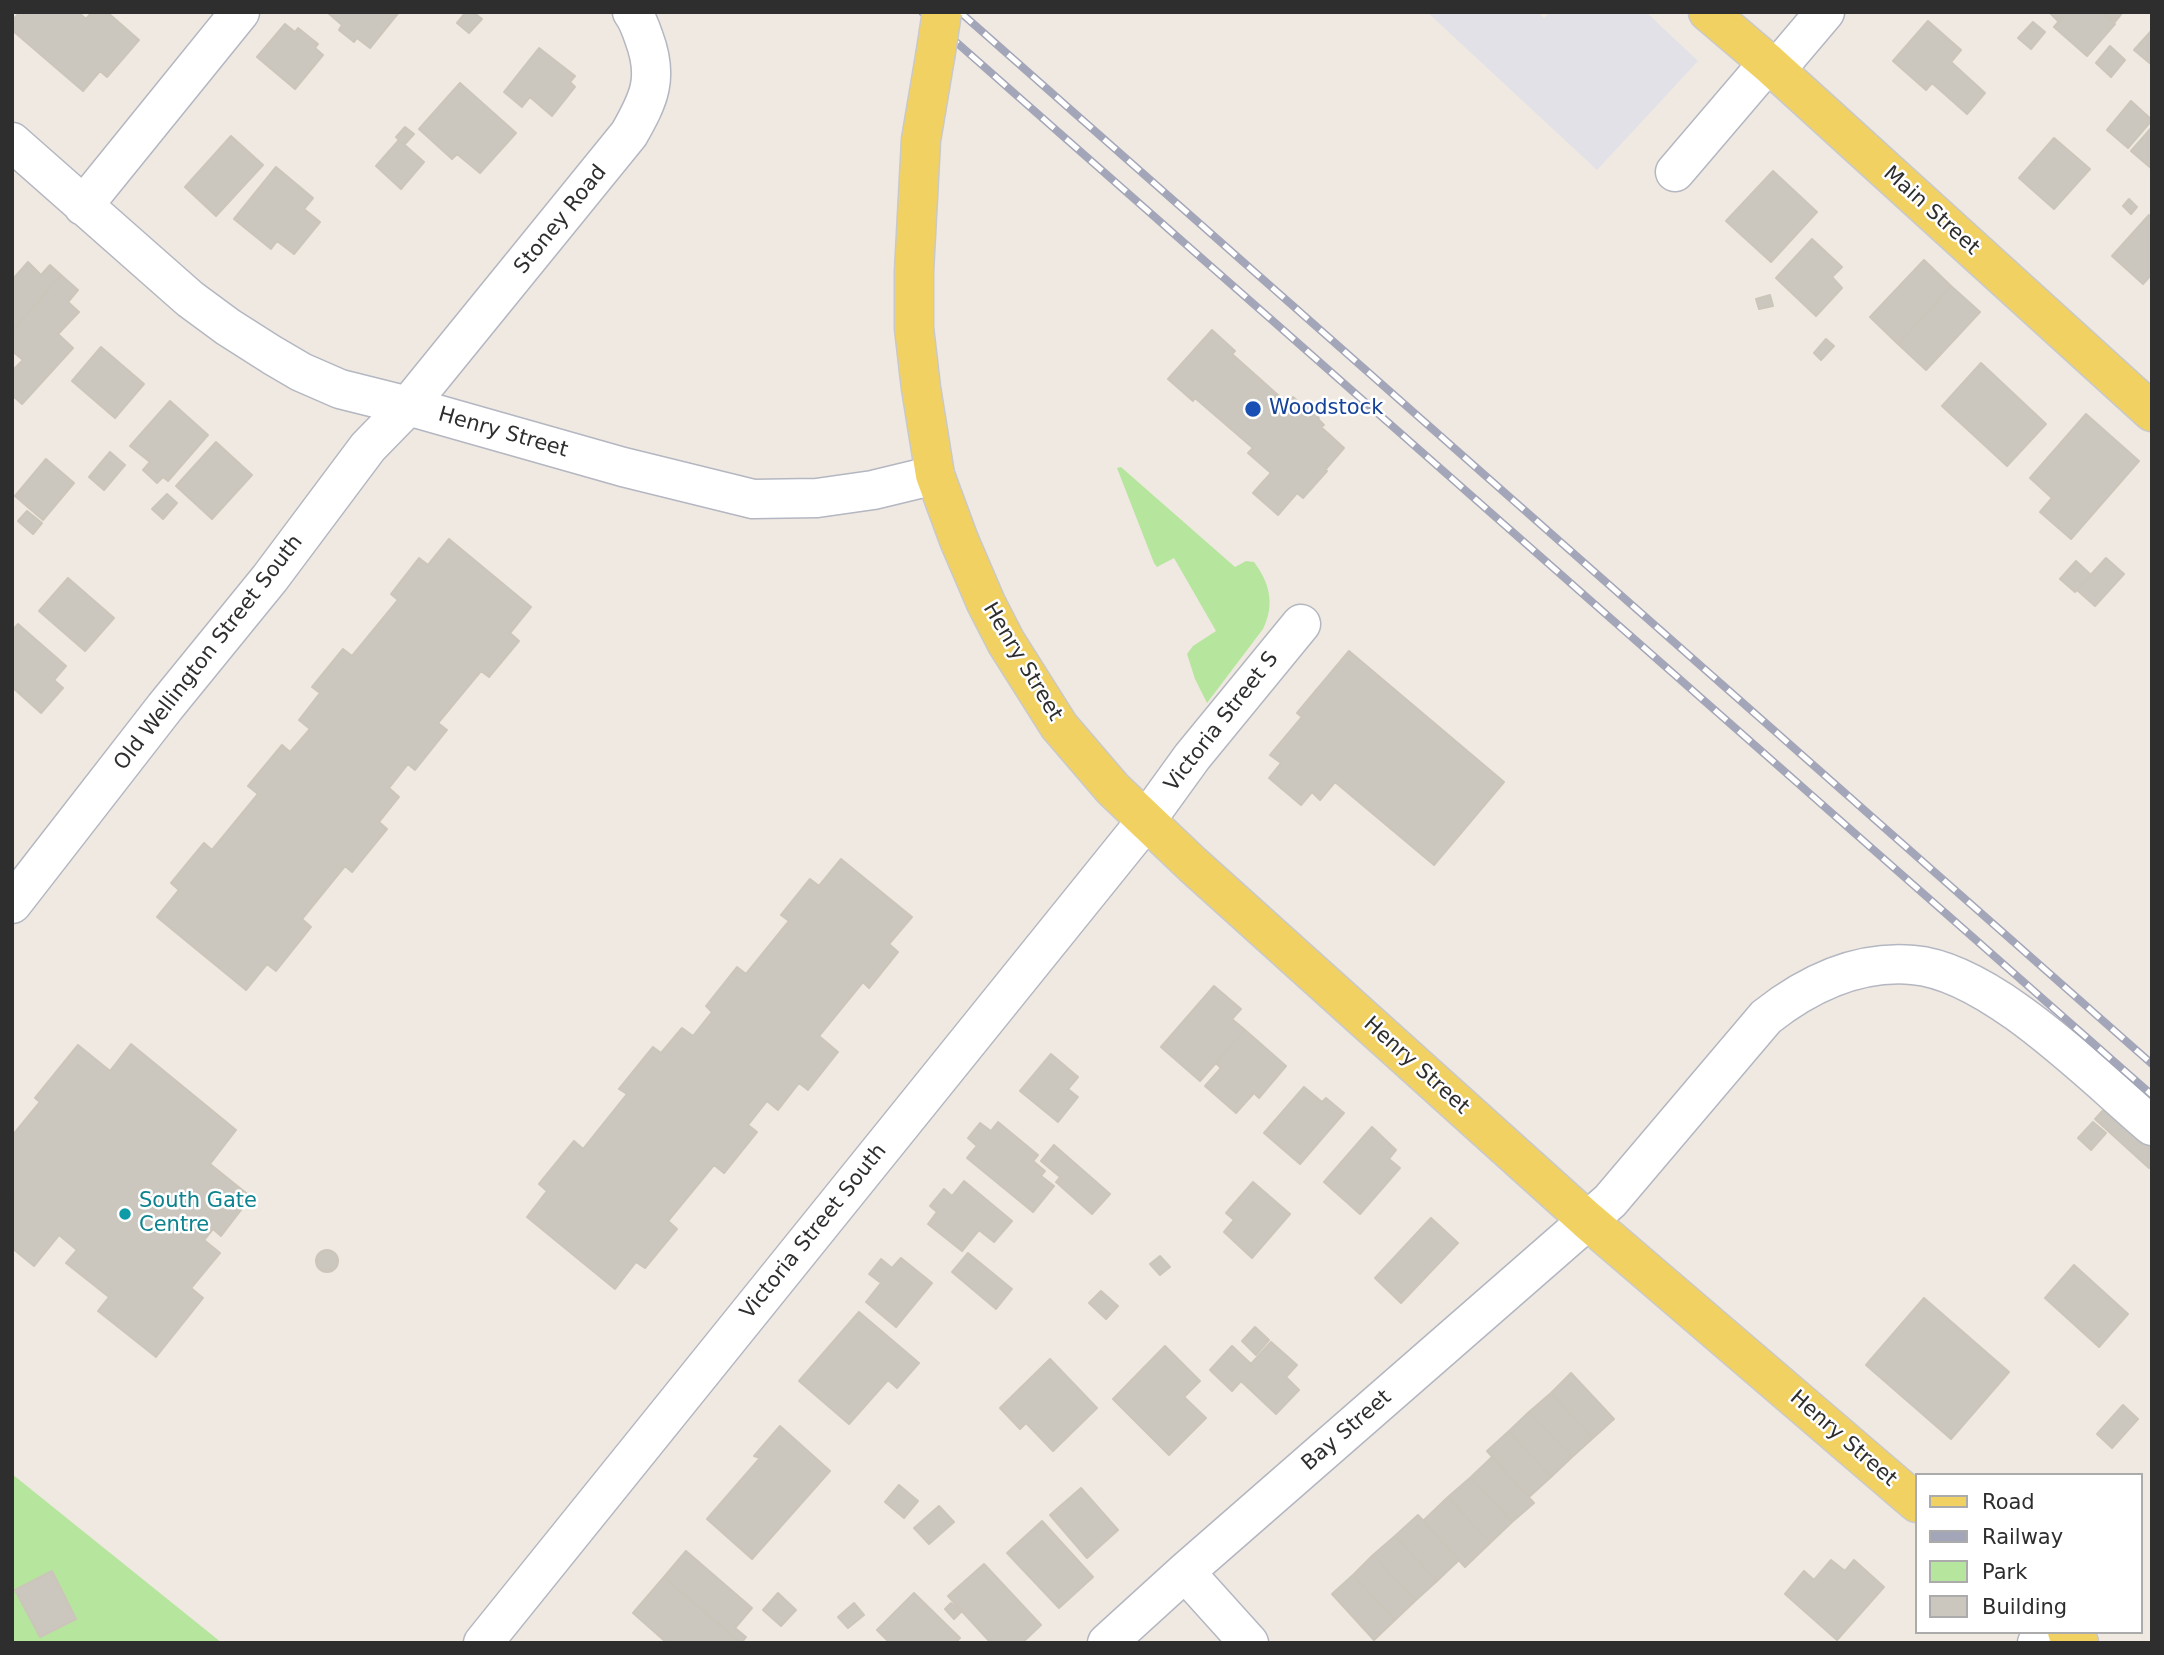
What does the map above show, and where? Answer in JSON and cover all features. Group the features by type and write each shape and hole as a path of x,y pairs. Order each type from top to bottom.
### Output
{"main road":[{"path":"936,475 920,388 914,328 914,272 921,139 942,12"},
{"name":"Main Street","path":"1708,12 2152,412"},
{"name":"Henry Street","path":"936,475 959,540 986,603 1028,679 1059,726 1085,758 1145,822 1587,1220 1916,1502"}],"street":[{"path":"83,206 240,12"},
{"name":"Stoney Road","path":"408,406 629,134 645,105 652,84 652,60 637,18 632,12"},
{"path":"1675,172 1825,12"},
{"name":"Henry Street","path":"12,142 181,292 272,355 300,372 340,389 623,467 753,499 817,498 873,490 936,475"},
{"name":"Old Wellington Street South","path":"12,904 270,578 368,447 408,406"},
{"name":"Victoria Street S","path":"1145,822 1192,757 1301,624"},
{"name":"Victoria Street South","path":"483,1643 1145,822"},
{"name":"Bay Street","path":"1107,1643 1611,1201 1766,1017 1793,996 1815,984 1856,970 1883,965 1915,965 1953,976 1990,995 2045,1034 2152,1126"},
{"path":"1185,1572 1249,1643"}],"shaded area":[{"path":"1427,12 1538,12 1544,18 1550,12 1646,12 1698,61 1597,170"}],"green space":[{"path":"1121,467 1235,567 1246,561 1254,562 1267,586 1270,603 1263,629 1207,703 1187,654 1193,646 1216,631 1174,558 1157,567 1154,563 1117,468"},
{"path":"12,1474 222,1643 12,1643"}],"building":[{"path":"20,12 78,12 86,19 92,12 107,12 139,40 107,77 100,71 83,91 12,30 12,21"},
{"path":"327,12 399,12 370,48 357,38 354,42 339,30 342,25"},
{"path":"466,12 473,12 482,19 469,33 457,23"},
{"path":"2049,12 2067,12 2059,22"},
{"path":"2067,12 2101,12 2115,24 2087,56 2054,27"},
{"path":"2103,12 2123,12 2115,22"},
{"path":"1928,21 1961,50 1951,62 1985,93 1967,114 1932,83 1926,90 1893,61"},
{"path":"2033,22 2045,32 2031,49 2018,38"},
{"path":"285,24 295,32 298,28 318,44 315,48 323,55 295,89 257,57"},
{"path":"2152,30 2152,65 2134,50"},
{"path":"2110,46 2125,60 2111,77 2096,63"},
{"path":"539,48 575,76 570,82 575,87 552,116 530,97 522,107 504,92"},
{"path":"460,83 516,133 480,173 457,154 452,159 419,129"},
{"path":"2131,101 2152,120 2128,148 2107,130"},
{"path":"405,127 414,134 404,145 396,137"},
{"path":"2152,127 2152,169 2131,151"},
{"path":"231,136 263,165 216,216 185,187"},
{"path":"2054,138 2090,169 2054,209 2019,178"},
{"path":"399,140 424,162 401,189 376,166"},
{"path":"276,167 313,198 304,209 320,222 294,254 277,241 271,249 234,219"},
{"path":"1773,171 1817,212 1771,262 1726,221"},
{"path":"2129,199 2137,207 2131,214 2123,206"},
{"path":"2149,215 2152,217 2152,274 2143,284 2112,256"},
{"path":"1812,239 1842,267 1832,277 1842,288 1816,316 1776,278"},
{"path":"1924,260 1951,286 1898,344 1870,317"},
{"path":"28,262 41,275 50,265 61,275 12,331 12,280"},
{"path":"61,275 78,290 68,302 79,312 58,334 73,348 22,404 12,395 12,371 23,360 12,351 12,331"},
{"path":"1951,286 1980,312 1926,370 1898,344"},
{"path":"1770,295 1773,306 1759,309 1756,299"},
{"path":"1212,330 1235,351 1232,354 1288,404 1293,397 1318,415 1324,425 1321,427 1344,448 1303,498 1297,493 1278,515 1253,493 1271,473 1248,453 1253,448 1195,398 1193,401 1168,379"},
{"path":"1826,339 1834,346 1821,360 1814,353"},
{"path":"101,347 144,384 115,418 72,381"},
{"path":"1981,363 2046,424 2007,466 1942,406"},
{"path":"170,401 208,435 168,481 163,477 157,483 143,470 150,462 130,446"},
{"path":"2086,414 2139,461 2071,539 2040,512 2052,498 2030,478"},
{"path":"216,442 252,475 212,519 176,486"},
{"path":"110,452 125,465 104,490 89,477"},
{"path":"46,459 74,483 43,520 15,496"},
{"path":"167,494 177,503 163,519 152,509"},
{"path":"27,511 42,523 33,534 18,521"},
{"path":"449,539 531,607 510,633 519,641 489,677 481,671 438,723 447,730 415,770 408,764 389,788 399,797 379,822 387,829 352,872 345,866 302,919 311,927 276,971 267,964 246,990 157,917 179,890 171,883 204,843 212,850 258,794 248,786 282,745 290,752 310,729 299,720 320,693 312,687 343,649 352,656 398,600 391,594 419,558 428,565"},
{"path":"2106,558 2124,574 2095,606 2077,590"},
{"path":"2076,561 2091,575 2075,592 2060,579"},
{"path":"68,578 114,618 85,651 39,611"},
{"path":"18,624 66,666 54,680 63,688 41,713 12,687 12,631"},
{"path":"1349,651 1504,782 1434,865 1335,782 1320,800 1312,792 1301,805 1269,778 1281,763 1270,755 1302,717 1297,713"},
{"path":"841,859 912,917 889,944 898,952 869,988 863,982 819,1036 838,1052 808,1090 799,1083 778,1110 767,1101 748,1125 757,1132 724,1173 714,1165 668,1221 677,1229 645,1268 636,1262 615,1289 527,1217 547,1191 539,1184 574,1141 583,1149 627,1094 619,1089 653,1047 661,1053 682,1028 693,1036 712,1012 706,1006 737,967 746,974 789,921 781,915 810,879 819,886"},
{"path":"1214,986 1241,1009 1232,1019 1245,1030 1200,1081 1161,1047"},
{"path":"1245,1030 1286,1066 1259,1098 1254,1093 1236,1113 1205,1086 1221,1068 1216,1063"},
{"name":"South Gate Centre","path":"131,1044 236,1130 210,1164 251,1197 221,1236 213,1229 204,1240 220,1253 191,1288 203,1298 156,1357 98,1311 109,1297 66,1263 77,1250 59,1235 34,1266 12,1248 12,1199 15,1196 12,1194 12,1136 40,1102 35,1098 78,1045 110,1071"},
{"path":"1051,1054 1078,1077 1068,1089 1078,1097 1058,1122 1020,1091"},
{"path":"1304,1087 1322,1102 1326,1098 1344,1113 1300,1164 1264,1133"},
{"path":"2106,1107 2152,1149 2152,1165 2149,1168 2095,1119"},
{"path":"998,1122 1038,1155 1033,1161 1045,1171 1041,1176 1054,1186 1033,1212 967,1158 977,1146 968,1138 980,1123 991,1131"},
{"path":"2093,1122 2106,1133 2091,1150 2078,1138"},
{"path":"1372,1127 1396,1150 1389,1159 1400,1168 1360,1214 1324,1182"},
{"path":"1054,1145 1110,1194 1092,1214 1056,1182 1060,1177 1041,1161"},
{"path":"964,1181 1012,1221 994,1242 979,1230 962,1251 928,1224 937,1212 930,1206 944,1189 952,1196"},
{"path":"1253,1182 1290,1214 1252,1258 1224,1232 1234,1220 1226,1213"},
{"path":"1431,1218 1458,1243 1401,1303 1375,1278"},
{"path":"327,1250 337,1257 338,1261 331,1271 327,1272 317,1265 316,1261 323,1251"},
{"path":"968,1253 1012,1289 996,1309 952,1272"},
{"path":"1160,1256 1170,1267 1160,1275 1150,1264"},
{"path":"901,1258 932,1283 896,1327 866,1302 881,1283 869,1274 881,1259 892,1268"},
{"path":"2074,1265 2128,1314 2099,1347 2045,1298"},
{"path":"1101,1291 1118,1306 1106,1319 1089,1303"},
{"path":"1924,1298 2009,1372 1951,1439 1866,1365"},
{"path":"859,1312 919,1363 897,1388 888,1380 849,1424 799,1381"},
{"path":"1255,1327 1269,1340 1256,1355 1242,1341"},
{"path":"1271,1342 1297,1365 1286,1377 1299,1390 1276,1414 1241,1381 1232,1391 1210,1370 1232,1346 1251,1364"},
{"path":"1165,1346 1200,1381 1184,1397 1206,1418 1169,1455 1113,1399"},
{"path":"1050,1359 1097,1408 1053,1451 1026,1423 1020,1429 1000,1408"},
{"path":"1571,1373 1614,1419 1593,1438 1551,1393"},
{"path":"1551,1393 1593,1438 1572,1457 1529,1412"},
{"path":"2123,1405 2138,1419 2112,1448 2097,1434"},
{"path":"1529,1412 1572,1457 1551,1477 1509,1431"},
{"path":"780,1426 830,1471 752,1559 707,1519 760,1458 754,1456"},
{"path":"1509,1431 1551,1477 1529,1497 1487,1451"},
{"path":"1492,1457 1534,1503 1512,1522 1471,1477"},
{"path":"1471,1477 1512,1522 1490,1543 1448,1497"},
{"path":"899,1485 918,1501 904,1518 885,1502"},
{"path":"1081,1488 1118,1530 1087,1558 1050,1515"},
{"path":"1448,1497 1490,1543 1465,1567 1423,1521"},
{"path":"939,1506 954,1522 929,1544 914,1528"},
{"path":"1418,1515 1459,1560 1437,1581 1395,1536"},
{"path":"1042,1521 1093,1577 1059,1608 1007,1553"},
{"path":"1395,1536 1437,1581 1416,1600 1373,1555"},
{"path":"686,1551 752,1608 735,1628 746,1637 741,1643 664,1577"},
{"path":"1373,1555 1416,1600 1395,1620 1353,1575"},
{"path":"1831,1560 1845,1571 1854,1560 1884,1587 1837,1640 1785,1594 1804,1571 1814,1580"},
{"path":"984,1564 1041,1625 1022,1643 991,1643 948,1596"},
{"path":"52,1571 76,1619 40,1637 15,1590"},
{"path":"1353,1575 1395,1620 1374,1640 1332,1594"},
{"path":"664,1577 740,1643 667,1643 633,1613"},
{"path":"778,1593 796,1610 781,1626 763,1610"},
{"path":"914,1593 960,1638 955,1643 890,1643 877,1630"},
{"path":"854,1603 864,1615 848,1628 838,1617"},
{"path":"951,1603 961,1612 954,1619 945,1609"}],"railway":[{"path":"922,12 2152,1095"},
{"path":"960,12 2152,1064"}],"place":[{"name":"Woodstock","path":"1253,409"},
{"name":"South Gate Centre","path":"125,1214"}]}
